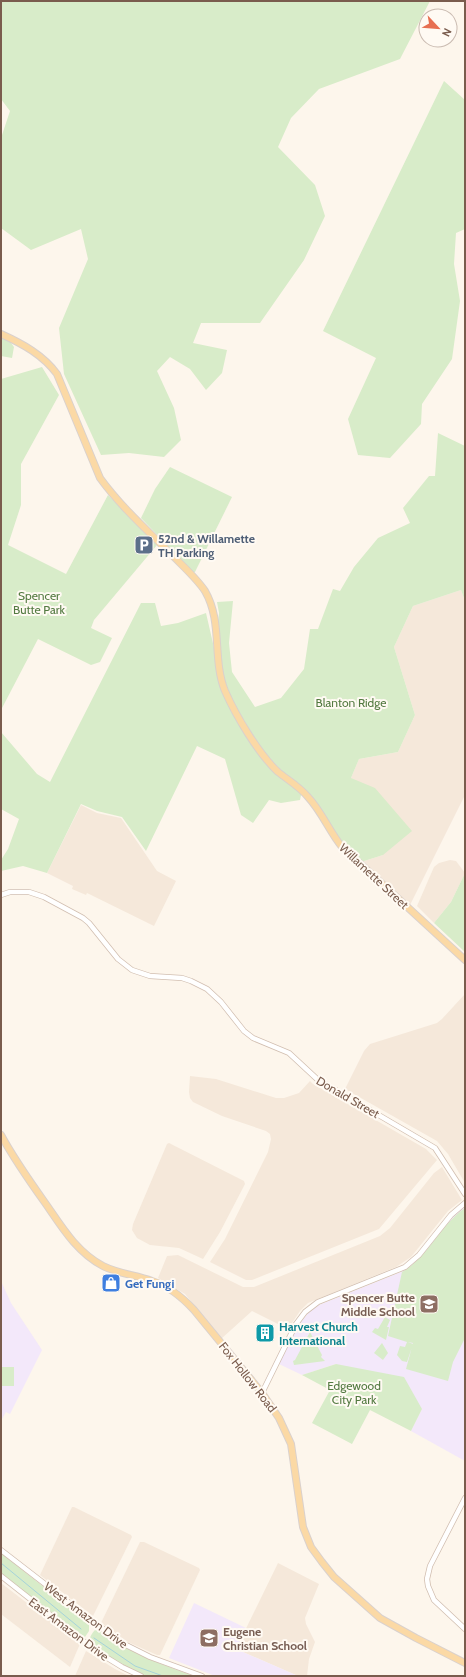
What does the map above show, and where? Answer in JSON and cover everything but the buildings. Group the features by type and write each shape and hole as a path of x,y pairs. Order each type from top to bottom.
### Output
{"main road":[{"name":"Willamette Street","path":"1,334 23,345 49,362 57,374 100,478 111,492 197,581 207,596 213,611 218,664 222,683 229,700 260,752 279,772 307,796 321,814 333,836 342,847 465,960"},
{"name":"Fox Hollow Road","path":"1,1136 32,1185 70,1237 85,1254 110,1270 164,1286 182,1298 194,1310 262,1393 279,1418 291,1444 301,1521 311,1547 334,1577 380,1618 465,1663"}],"street":[{"name":"Donald Street","path":"1,895 10,892 29,892 44,897 83,918 118,959 132,970 150,976 182,978 207,989 221,1002 244,1031 253,1038 289,1053 317,1079 435,1148 465,1194"},
{"path":"262,1393 296,1324 305,1312 318,1302 405,1266 419,1255 451,1215 465,1203"},
{"path":"465,1498 430,1566 427,1579 428,1586 434,1600 465,1628"},
{"name":"West Amazon Drive","path":"1,1550 120,1642 150,1657 202,1676"},
{"name":"East Amazon Drive","path":"1,1576 96,1651 122,1667 141,1676"}],"shaded area":[{"path":"461,590 465,601 465,795 410,905 361,862 383,855 351,778 359,759 398,752 415,715 394,647 413,606"},
{"path":"81,805 97,813 121,818 157,871 176,881 154,926 87,893 86,895 72,889 73,886 47,873"},
{"path":"450,860 456,861 465,873 451,902 434,923 417,906 434,867 439,863"},
{"path":"465,994 465,1183 448,1154 437,1141 345,1089 364,1051 370,1044 437,1023"},
{"path":"190,1076 216,1079 276,1098 284,1098 299,1093 310,1081 426,1149 437,1160 379,1229 252,1280 246,1280 210,1262 225,1239 268,1152 271,1139 270,1134 266,1131 222,1116 193,1102 190,1098 189,1092"},
{"path":"169,1143 244,1181 245,1184 220,1232 203,1259 179,1248 150,1245 137,1238 132,1230 133,1224 167,1144"},
{"path":"442,1167 462,1200 448,1211 411,1257 396,1267 308,1303 300,1311 288,1329 252,1311 221,1339 185,1294 158,1278 167,1256 178,1255 243,1287 254,1287 380,1236 390,1228 434,1173"},
{"path":"465,1206 465,1461 411,1431 422,1409 336,1364 302,1375 279,1364 296,1328 309,1312 319,1305 409,1268 419,1258 453,1215"},
{"path":"1,1281 11,1303 42,1350 10,1414 6,1412 2,1419 1,1418"},
{"path":"72,1507 131,1535 132,1537 93,1616 40,1575"},
{"path":"140,1542 144,1542 199,1568 200,1570 160,1655 128,1642 101,1623"},
{"path":"278,1563 319,1584 305,1618 306,1624 315,1642 309,1659 307,1676 298,1676 236,1649"},
{"path":"1,1583 80,1644 70,1667 1,1614"},
{"name":"Eugene Christian School","path":"194,1603 246,1628 236,1649 298,1676 215,1676 169,1658"},
{"path":"86,1651 115,1669 129,1676 75,1676"}],"green space":[{"path":"1,1 430,1 426,8 418,8 418,24 400,59 319,89 291,118 278,147 315,185 325,216 304,260 260,323 201,323 193,343 227,350 222,373 206,390 190,369 170,357 157,371 174,408 181,440 164,457 129,453 101,455 64,374 59,328 88,259 81,229 31,250 1,228 1,138 10,111 1,99"},
{"path":"444,81 465,100 465,229 456,233 454,264 460,301 452,359 422,404 421,424 390,458 358,455 348,419 376,358 323,331"},
{"path":"1,329 14,347 12,358 1,356"},
{"name":"Spencer Butte Park","path":"42,367 59,395 21,464 21,505 8,545 66,574 108,495 157,545 94,620 91,628 112,638 100,662 91,665 38,639 1,710 1,379"},
{"name":"Blanton Ridge","path":"438,433 465,446 465,601 461,590 413,606 394,647 415,715 398,752 359,759 351,778 375,788 412,831 383,855 361,862 343,845 310,794 283,772 263,751 231,699 224,684 221,670 217,630 219,613 217,602 233,601 229,643 232,672 255,707 281,698 304,669 310,629 318,629 333,589 340,591 354,567 378,538 410,523 403,508 429,476 435,476"},
{"path":"170,467 232,497 195,572 193,572 141,518 155,489"},
{"path":"141,603 155,603 161,626 178,623 206,613 225,691 260,752 302,790 300,800 281,803 269,800 253,823 241,815 225,759 197,746 146,851 122,817 97,811 81,804 47,873 23,866 1,871 1,860 8,849 19,819 1,809 1,732 37,774 50,782"},
{"path":"465,873 465,952 434,923 451,902"},
{"name":"Spencer Butte Middle School","path":"465,1208 465,1338 453,1362 448,1381 406,1369 412,1348 407,1362 402,1361 397,1355 400,1346 405,1347 407,1342 388,1336 402,1272 411,1266 427,1250 448,1223"},
{"path":"385,1317 390,1320 387,1327 389,1327 386,1340 372,1332 375,1328 378,1329"},
{"path":"310,1332 322,1355 321,1357 325,1361 294,1365 293,1361 295,1360"},
{"path":"382,1343 388,1353 383,1360 374,1353"},
{"name":"Edgewood City Park","path":"336,1364 404,1377 422,1409 411,1431 370,1410 352,1444 312,1423 330,1390 302,1375"},
{"path":"1,1367 14,1367 14,1386 1,1386"},
{"path":"1,1553 89,1623 89,1631 85,1637 82,1637 1,1574"},
{"path":"98,1629 121,1645 133,1651 156,1662 194,1676 150,1676 135,1671 118,1662 90,1643 92,1634"}],"waterway":[{"path":"1,1563 81,1629"},
{"path":"94,1638 135,1666 163,1676"}],"place":[{"name":"52nd & Willamette TH Parking","path":"144,545"},
{"name":"Get Fungi","path":"111,1283"},
{"name":"Spencer Butte Middle School","path":"429,1304"},
{"name":"Harvest Church International","path":"265,1333"},
{"name":"Eugene Christian School","path":"209,1638"}]}
